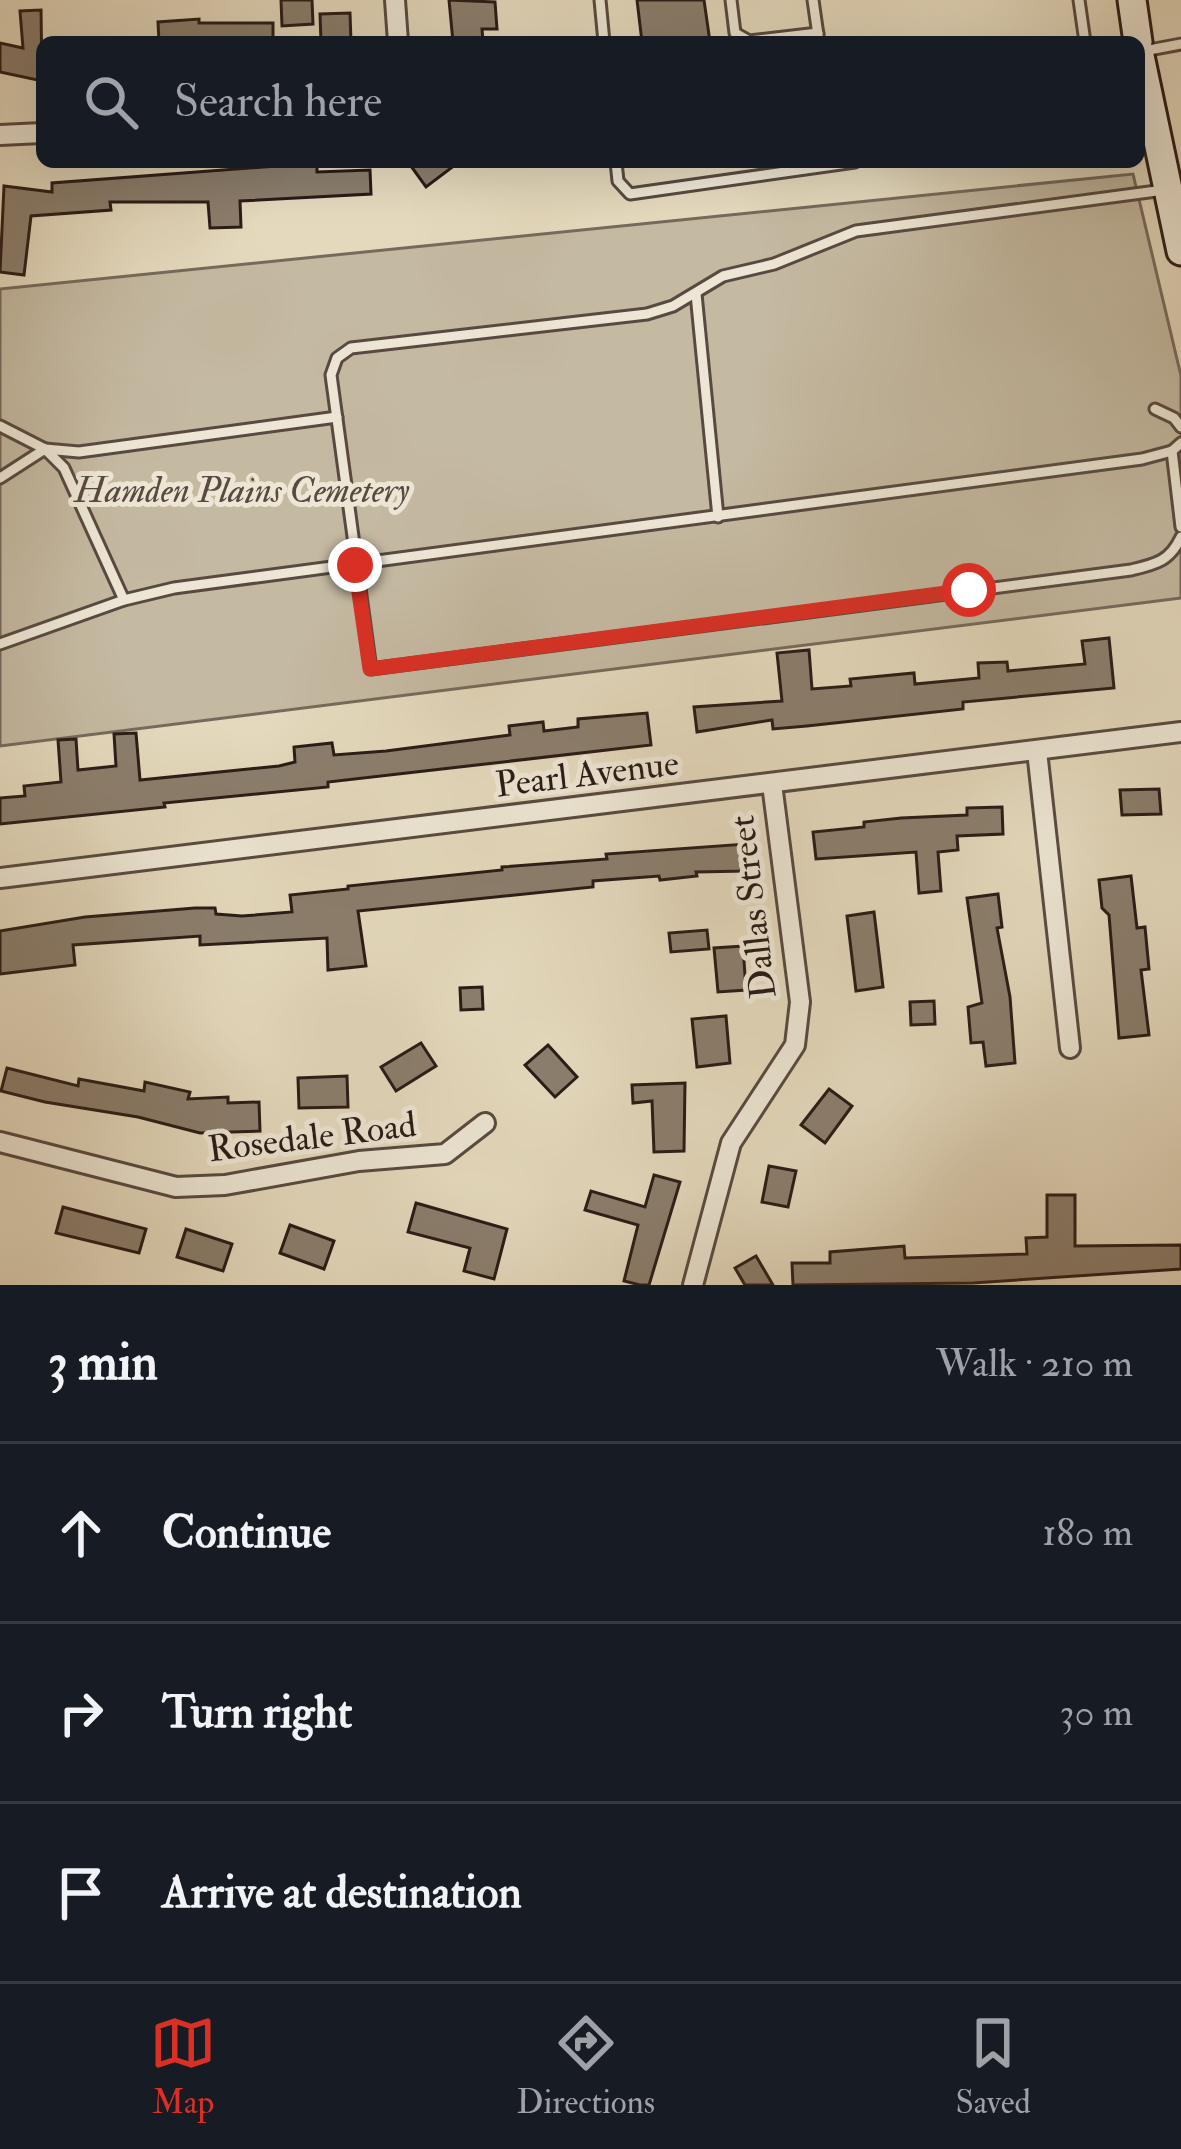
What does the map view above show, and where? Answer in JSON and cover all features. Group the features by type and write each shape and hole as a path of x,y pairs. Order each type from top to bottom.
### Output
{"main road":[{"path":"1132,0 1137,36"},
{"path":"1145,75 1174,189 1180,245"}],"street":[{"path":"395,0 398,36"},
{"path":"0,135 36,133"},
{"name":"Pearl Avenue","path":"0,878 1181,731"},
{"path":"1037,751 1070,1048"},
{"name":"Dallas Street","path":"693,1285 731,1143 795,1046 800,1002 772,784"},
{"name":"Rosedale Road","path":"0,1142 176,1186 225,1185 359,1161 445,1154 484,1123"}],"lane":[{"path":"600,0 603,36"},
{"path":"730,0 735,33 740,36"},
{"path":"813,0 818,36"},
{"path":"1079,0 1083,36"},
{"path":"1145,51 1181,44"},
{"path":"617,168 618,182 630,194 806,168"},
{"path":"1174,189 856,231 774,264 723,276 673,306 630,317 351,348 337,358 331,375 370,669 1131,570 1160,563 1181,538"},
{"path":"696,293 718,517"},
{"path":"1155,409 1174,418 1181,428"},
{"path":"0,478 46,449 128,448 337,417"},
{"path":"0,426 46,449 64,468 124,600"},
{"path":"0,644 124,600 174,588 1142,459 1172,451 1181,442"},
{"path":"1172,451 1181,527"}],"green space":[{"name":"Hamden Plains Cemetery","path":"1133,174 1181,376 1181,598 0,746 0,289"}],"building":[{"path":"281,0 312,0 313,24 282,26"},
{"path":"449,0 495,2 497,29 482,29 483,36 452,36"},
{"path":"637,0 704,0 709,36 641,36"},
{"path":"41,10 36,80 0,72 0,43 23,48 20,11"},
{"path":"350,13 351,36 321,36 320,14"},
{"path":"158,22 273,23 273,36 159,36"},
{"path":"251,168 317,168 317,172 370,170 371,194 240,201 241,227 210,228 208,202 110,202 111,210 31,216 24,275 0,272 4,186 52,192 52,183"},
{"path":"412,168 451,168 426,187"},
{"path":"1109,638 1114,688 963,702 963,709 807,726 773,729 772,720 697,732 694,707 782,701 777,653 809,650 812,689 851,686 850,679 914,673 915,684 979,678 978,663 1007,662 1008,671 1085,664 1082,641"},
{"path":"647,713 651,745 0,824 0,798 25,796 24,786 61,782 58,740 76,739 78,770 116,766 114,734 136,733 140,780 279,766 295,762 294,747 332,743 334,755 386,751 510,735 509,726 543,722 544,731 578,727 578,719"},
{"path":"1159,789 1161,814 1122,815 1120,790"},
{"path":"1002,807 1003,834 957,836 958,850 938,852 941,891 919,893 916,852 816,859 813,832"},
{"path":"746,844 746,871 593,881 593,887 358,911 366,966 328,970 327,938 200,945 200,936 73,945 75,965 0,974 0,931 85,917 195,908 242,916 292,912 290,895 348,886 607,859 606,854"},
{"path":"1131,876 1137,928 1145,927 1149,969 1141,970 1149,1035 1119,1038 1109,915 1102,908 1099,880"},
{"path":"998,894 1002,927 997,928 1010,997 1015,1063 986,1066 983,1042 971,1043 968,1007 982,1003 967,898"},
{"path":"874,912 883,987 856,991 847,916"},
{"path":"707,930 709,949 671,952 669,933"},
{"path":"743,946 746,990 718,992 714,948"},
{"path":"482,987 483,1009 461,1010 460,988"},
{"path":"934,1001 935,1024 911,1025 910,1002"},
{"path":"726,1016 730,1063 697,1067 692,1019"},
{"path":"421,1043 436,1066 396,1091 381,1067"},
{"path":"548,1045 577,1077 555,1097 525,1065"},
{"path":"7,1068 78,1086 79,1079 144,1091 145,1082 190,1092 188,1099 228,1097 228,1103 259,1102 260,1131 200,1133 45,1102 1,1091"},
{"path":"347,1076 348,1107 299,1108 298,1078"},
{"path":"685,1083 684,1151 654,1152 652,1101 633,1103 632,1085"},
{"path":"829,1089 852,1106 825,1143 801,1125"},
{"path":"769,1166 796,1171 788,1207 762,1202"},
{"path":"654,1175 680,1182 649,1285 640,1285 624,1281 638,1225 585,1210 591,1191 645,1207"},
{"path":"1047,1195 1075,1195 1075,1246 1181,1245 1181,1269 973,1283 793,1285 792,1263 830,1263 830,1252 904,1246 905,1258 1027,1254 1026,1238 1047,1237"},
{"path":"416,1203 507,1229 494,1279 464,1271 470,1248 408,1232"},
{"path":"63,1207 146,1229 139,1253 56,1233"},
{"path":"290,1225 334,1241 324,1269 280,1253"},
{"path":"186,1229 232,1244 223,1271 177,1257"},
{"path":"756,1256 773,1285 745,1285 735,1268"}],"route":[{"path":"355,565 370,669 969,590"}]}
